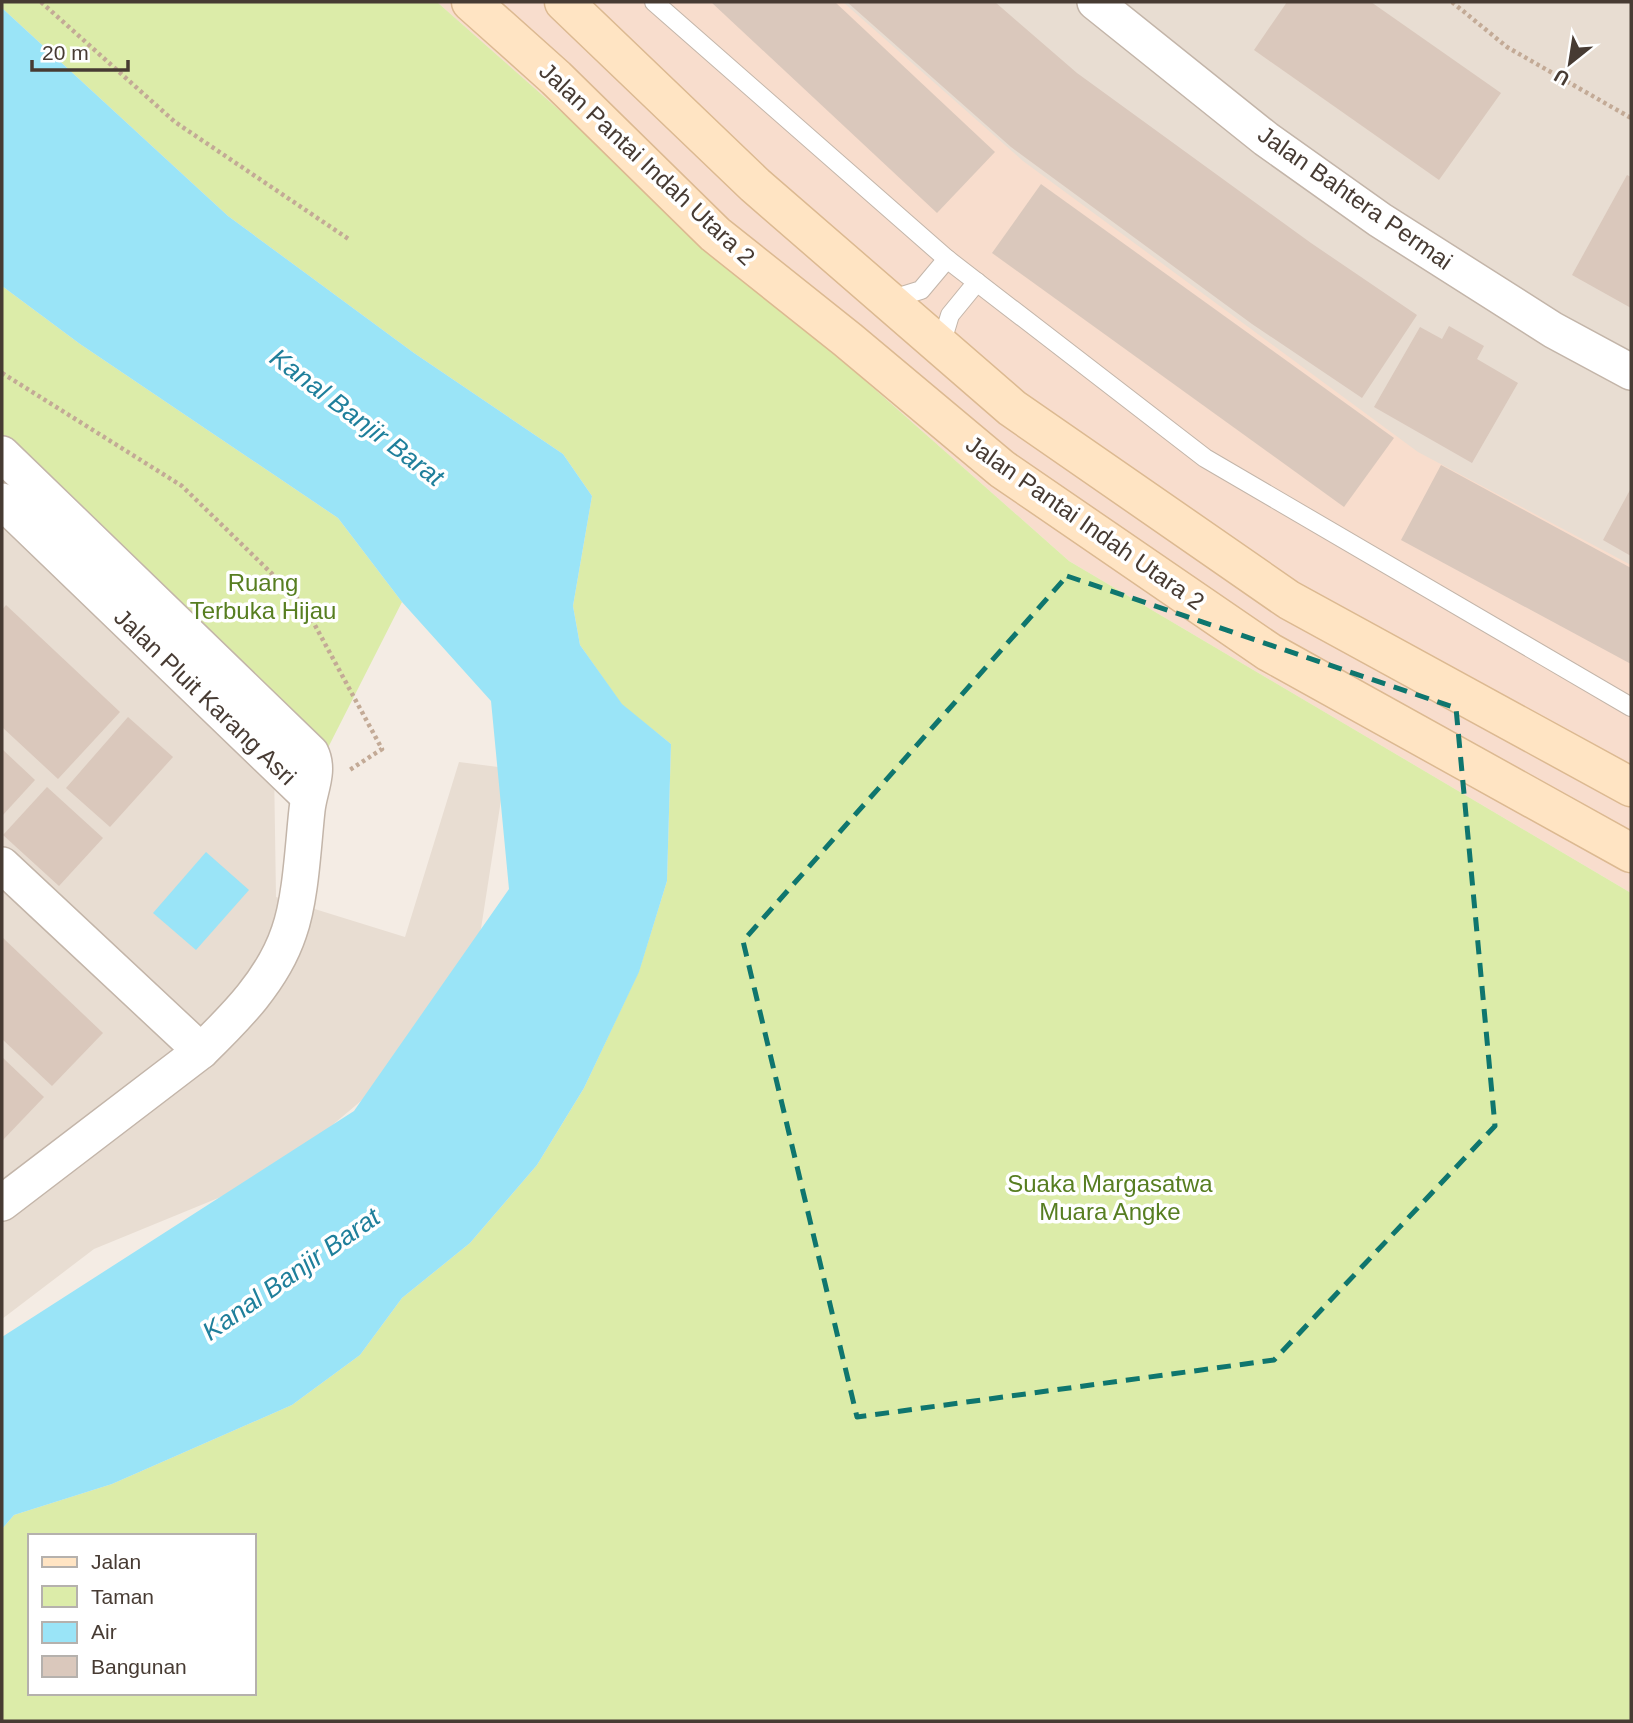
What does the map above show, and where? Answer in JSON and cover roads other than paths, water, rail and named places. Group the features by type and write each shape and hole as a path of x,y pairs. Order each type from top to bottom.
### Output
{"street":[{"name":"Jalan Pantai Indah Utara 2","path":"471,2 556,78 715,234 848,340 1002,469 1269,652 1631,853"},
{"path":"564,2 755,185 1012,408 1289,600 1631,787"},
{"name":"Jalan Bahtera Permai","path":"1095,2 1266,139 1380,220 1553,330 1631,372"},
{"name":"Jalan Pluit Karang Asri","path":"2,454 311,753 315,762 315,773 308,796 2,501"},
{"path":"232,724 255,699"},
{"path":"2,1203 201,1051 256,991 273,968 290,931 300,874 308,796"},
{"path":"2,865 201,1051"}],"lane":[{"path":"654,2 947,259 1205,458 1631,707"},
{"path":"889,300 920,290 947,259"},
{"path":"941,345 950,316 977,282"}],"water":[{"name":"Kanal Banjir Barat","path":"2,8 228,216 414,353 563,454 592,496 573,606 580,645 622,704 671,744 667,881 639,972 584,1088 537,1165 470,1243 402,1298 360,1355 292,1405 112,1484 14,1515 2,1529 2,1337 354,1111 509,889 491,701 402,602 338,518 80,344 2,286"},
{"path":"206,852 249,890 196,950 153,913"}],"park label":[{"name":"Ruang Terbuka Hijau","path":"263,597"},
{"name":"Suaka Margasatwa Muara Angke","path":"1110,1198"}]}
